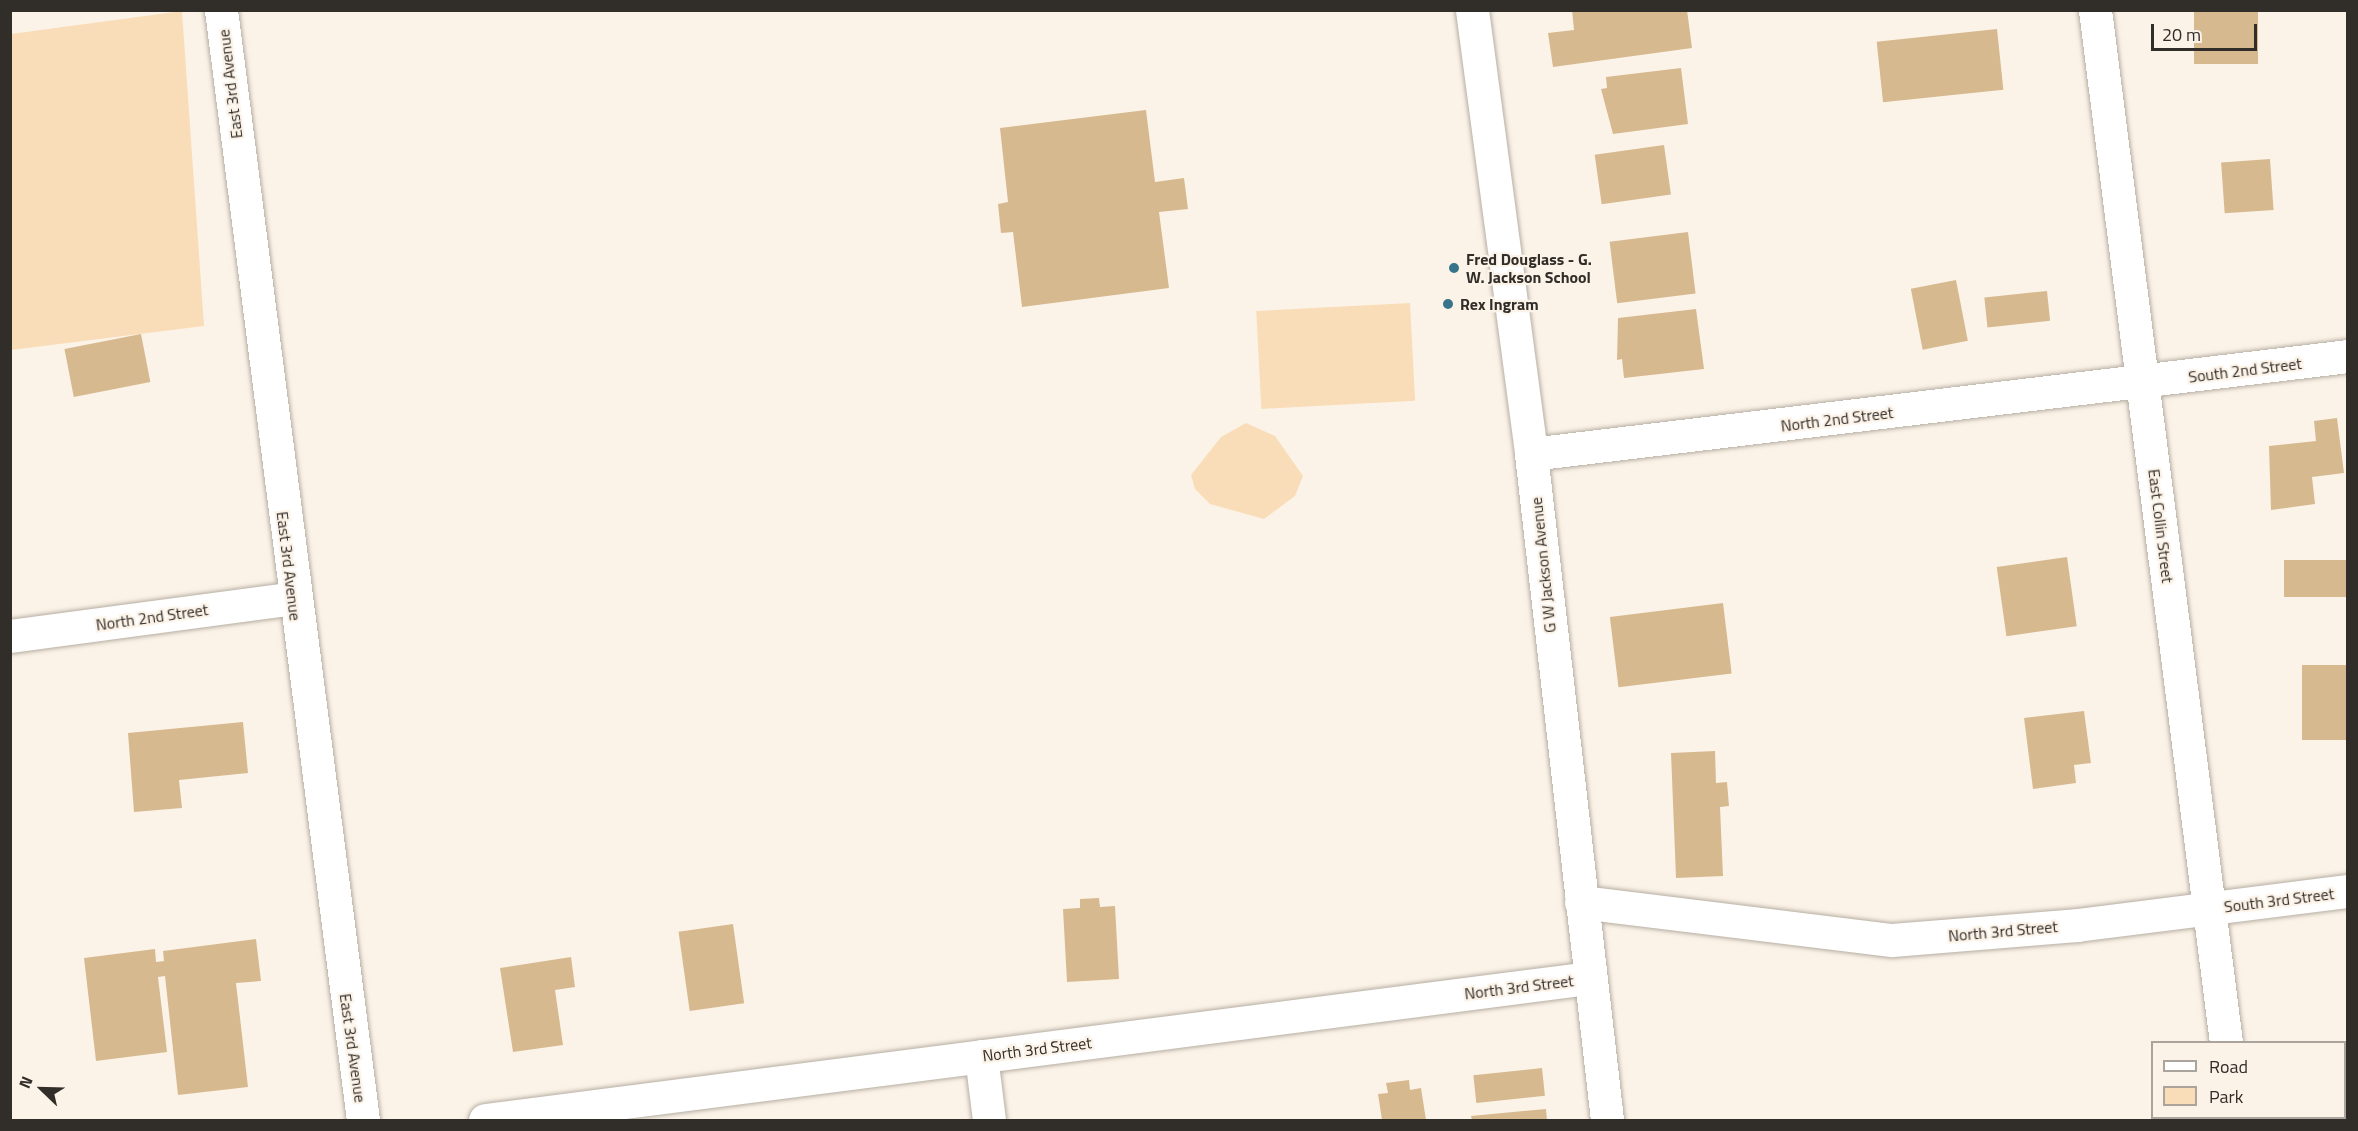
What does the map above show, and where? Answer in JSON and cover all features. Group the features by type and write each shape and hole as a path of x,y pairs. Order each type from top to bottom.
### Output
{"street":[{"name":"East 3rd Avenue","path":"221,10 293,598 363,1120"},
{"name":"G W Jackson Avenue","path":"1472,10 1531,454 1607,1120"},
{"name":"East Collin Street","path":"2095,10 2226,1041"},
{"name":"South 2nd Street","path":"2143,383 2348,356"},
{"name":"North 2nd Street","path":"1531,454 2143,383"},
{"name":"North 2nd Street","path":"10,636 293,598"},
{"name":"South 3rd Street","path":"2210,909 2348,891"},
{"name":"North 3rd Street","path":"1581,903 1892,940 2210,909"},
{"name":"North 3rd Street","path":"485,1120 1589,978"},
{"path":"981,1056 989,1120"}],"green space":[{"path":"182,11 204,326 11,350 11,34"},
{"path":"1410,303 1415,401 1261,409 1256,311"},
{"path":"1246,423 1275,436 1303,476 1295,496 1264,519 1210,504 1195,489 1191,475 1221,437"}],"building":[{"path":"1572,10 1687,10 1692,48 1553,67 1548,33 1574,30"},
{"path":"2194,10 2258,10 2258,64 2194,64"},
{"path":"1997,29 2003,90 1883,102 1877,42"},
{"path":"1681,68 1688,124 1613,134 1601,89 1607,88 1606,77"},
{"path":"1146,110 1155,182 1184,178 1188,209 1159,212 1169,288 1022,307 1013,232 1001,233 998,204 1008,202 1000,128"},
{"path":"1664,145 1671,195 1602,204 1595,155"},
{"path":"2270,159 2274,210 2225,213 2221,162"},
{"path":"1688,232 1696,294 1617,303 1610,242"},
{"path":"1956,280 1968,341 1923,350 1911,289"},
{"path":"2047,291 2050,321 1987,327 1984,298"},
{"path":"1696,309 1704,369 1624,378 1622,359 1617,360 1618,318"},
{"path":"141,334 150,382 74,397 64,349"},
{"path":"2337,418 2344,473 2312,477 2315,504 2271,510 2269,446 2316,441 2314,421"},
{"path":"2067,557 2077,626 2006,636 1997,567"},
{"path":"2284,560 2348,560 2348,597 2284,597"},
{"path":"1723,603 1732,673 1619,687 1610,617"},
{"path":"2302,665 2348,665 2348,740 2302,740"},
{"path":"2084,711 2091,763 2074,765 2076,783 2033,789 2024,718"},
{"path":"243,722 248,773 179,780 182,808 134,812 128,733"},
{"path":"1715,751 1716,783 1727,782 1729,806 1720,807 1723,876 1676,878 1671,753"},
{"path":"1099,898 1100,907 1115,906 1119,979 1067,982 1063,909 1080,908 1080,899"},
{"path":"733,924 744,1003 690,1011 679,932"},
{"path":"256,939 261,981 236,983 248,1087 178,1095 165,976 158,977 167,1052 96,1061 84,958 155,949 156,962 164,961 163,951"},
{"path":"571,957 575,987 555,990 563,1045 513,1052 500,968"},
{"path":"1542,1068 1545,1096 1476,1103 1473,1075"},
{"path":"1409,1080 1410,1090 1421,1088 1426,1120 1382,1120 1378,1094 1388,1093 1386,1083"},
{"path":"1546,1109 1547,1120 1472,1120 1471,1116"}],"place":[{"name":"Fred Douglass - G. W. Jackson School","path":"1454,268"},
{"name":"Rex Ingram","path":"1448,304"}]}
